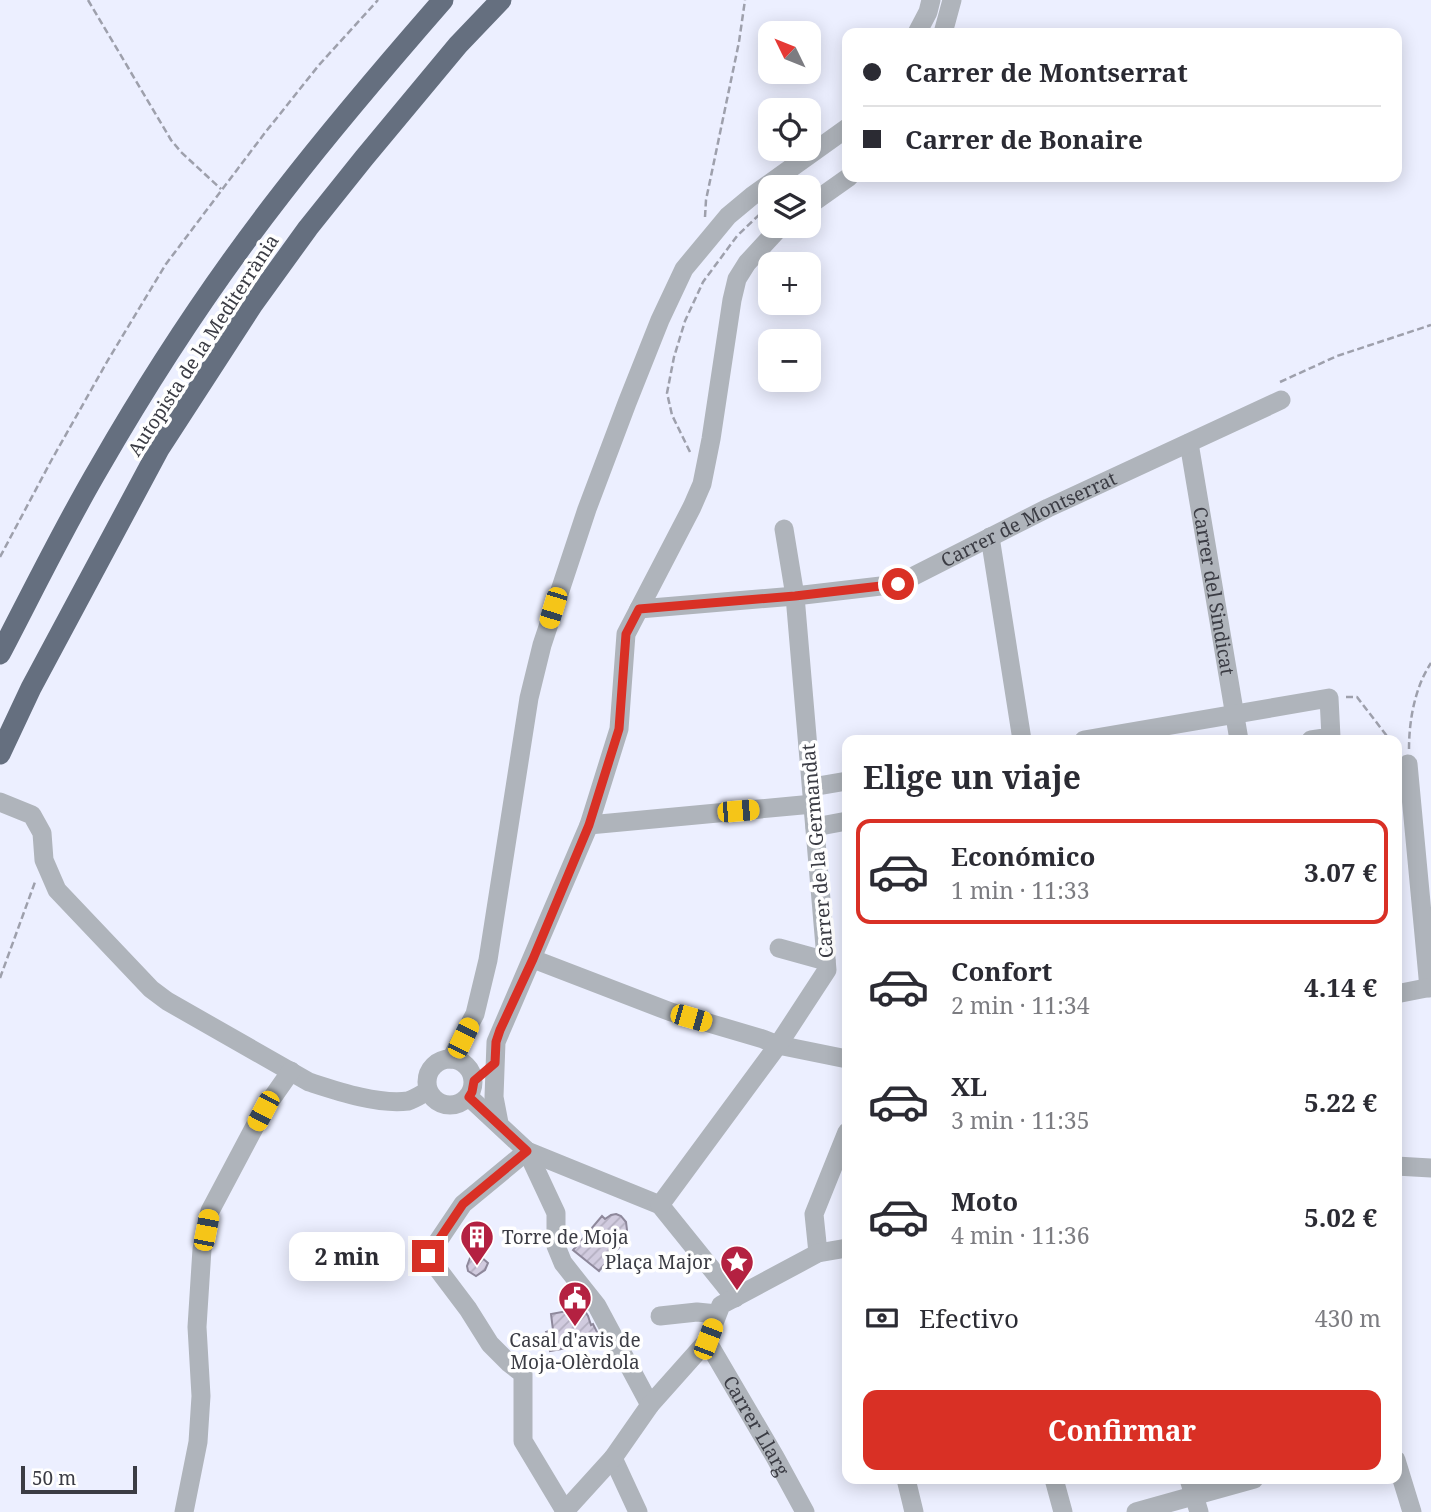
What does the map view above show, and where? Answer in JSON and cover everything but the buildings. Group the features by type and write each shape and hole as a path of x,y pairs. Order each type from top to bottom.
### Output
{"highway":[{"name":"Autopista de la Mediterrània","path":"0,654 99,467 211,291 291,181 352,105 443,0"},
{"name":"Autopista de la Mediterrània","path":"0,754 31,688 159,449 253,304 356,168 458,45 501,0"}],"street":[{"path":"920,28 931,0"},
{"path":"945,28 953,0"},
{"path":"451,1059 475,1014 488,960 530,698 553,608 618,426 660,320 684,269 728,216 842,132"},
{"path":"821,197 842,182"},
{"path":"499,1123 494,1097 496,1042 589,825 619,729 626,634 702,484 737,279 747,263 770,238"},
{"name":"Carrer de Montserrat","path":"639,609 898,584 1048,508 1272,404"},
{"name":"Carrer del Sindicat","path":"1189,443 1238,735"},
{"name":"Carrer de la Germandat","path":"660,1205 778,1045 827,970 795,596 783,529"},
{"path":"990,537 1021,735"},
{"path":"1113,735 1329,698 1331,735"},
{"path":"1402,993 1430,988 1428,940 1408,764"},
{"path":"589,825 812,796 842,783"},
{"path":"0,802 32,815 42,832 44,860 57,890 151,989 180,1009 309,1082 330,1089 381,1101 411,1100 428,1091"},
{"path":"815,827 842,822"},
{"path":"779,948 827,961"},
{"path":"533,959 671,1012 778,1045 842,1058"},
{"path":"495,1063 471,1089 457,1105 443,1105 428,1091 431,1069 443,1060 458,1060 469,1068 471,1089 527,1151 556,1213 556,1246 564,1263 597,1306 650,1405"},
{"path":"184,1512 198,1442 201,1396 197,1327 202,1249 210,1211 263,1111 291,1071"},
{"path":"818,1253 814,1214 842,1144"},
{"path":"527,1151 660,1205 735,1298"},
{"path":"527,1151 463,1204 428,1256 468,1309 490,1344 523,1374 523,1441 564,1512 613,1458 650,1405 707,1340 720,1305 818,1253 842,1249"},
{"path":"1402,1166 1431,1168"},
{"path":"660,1317 697,1312 717,1314"},
{"name":"Carrer Llarg","path":"707,1340 805,1512"},
{"path":"613,1458 638,1512"},
{"path":"1402,1480 1412,1512"},
{"path":"907,1484 914,1512"},
{"path":"1055,1484 1063,1512"},
{"path":"1136,1512 1235,1484"}],"path":[{"path":"88,0 171,140 222,189"},
{"path":"0,557 51,461 166,264 319,65 378,0"},
{"path":"703,245 706,200 739,42 745,0"},
{"path":"691,454 672,415 667,393 674,357 685,321 704,282 737,236 758,216"},
{"path":"1272,404 1273,385 1338,356 1431,326"},
{"path":"1408,764 1409,733 1416,696 1431,663"},
{"path":"1329,698 1357,696 1386,735"},
{"path":"0,978 44,860"}],"place":[{"name":"Torre de Moja","path":"477,1267"},
{"name":"Plaça Major","path":"737,1292"},
{"name":"Casal d'avis de Moja-Olèrdola","path":"575,1328"}],"route":[{"path":"428,1256 463,1204 527,1151 469,1097 474,1081 495,1063 496,1042 500,1030 589,825 619,729 626,634 639,609 898,584"}]}
